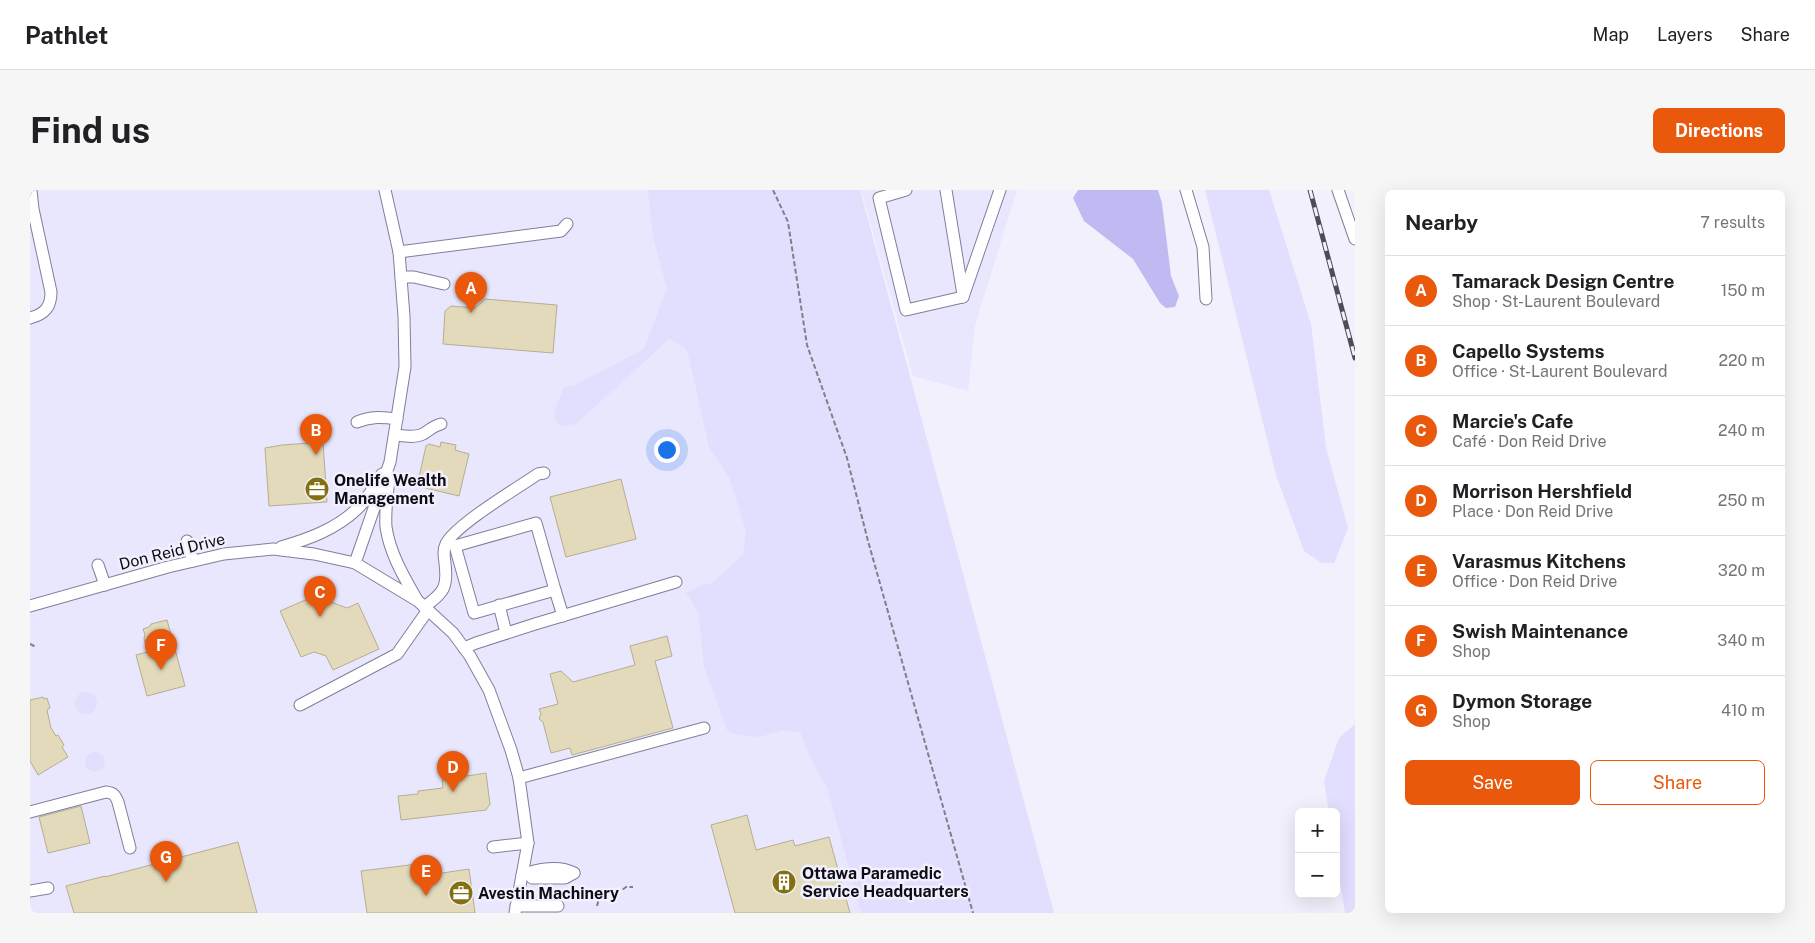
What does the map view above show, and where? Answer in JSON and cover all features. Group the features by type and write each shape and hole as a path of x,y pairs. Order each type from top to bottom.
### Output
{"street":[{"path":"30,318 37,316 47,309 51,303 51,292 33,209 31,190"},
{"path":"384,190 399,252 405,367 390,462 386,526 401,572 423,606"},
{"path":"906,190 877,194 906,310 963,297"},
{"path":"946,190 963,297"},
{"path":"963,297 1000,190"},
{"path":"1186,190 1203,247 1206,298"},
{"path":"1338,190 1355,239"},
{"path":"399,252 561,231 568,224"},
{"path":"401,277 414,277 444,284"},
{"path":"357,422 378,417 397,419"},
{"path":"395,435 415,436 441,424"},
{"path":"273,549 310,538 339,523 359,508 390,462"},
{"path":"355,563 390,462"},
{"path":"300,705 396,654 423,606 434,600 446,585 444,554 446,544 475,517 538,474 544,473"},
{"path":"475,517 481,538"},
{"path":"555,590 474,613 455,546 536,523 555,590 562,616"},
{"path":"187,541 193,561"},
{"name":"Don Reid Drive","path":"30,606 224,554 273,549 314,554 355,563 423,606 452,633 464,648 489,690 519,778 528,843 516,910"},
{"path":"98,565 105,585"},
{"path":"464,648 476,642 676,582"},
{"path":"499,605 506,633"},
{"path":"519,778 704,728"},
{"path":"30,812 111,792 115,795 118,802 130,848"},
{"path":"493,848 528,843"},
{"path":"30,891 48,888"},
{"path":"516,910 558,906"}],"path":[{"path":"773,190 788,222 807,345 847,458 868,541 973,913"},
{"path":"30,644 36,646"},
{"path":"597,906 601,891 622,890 626,887 633,887"}],"shaded area":[{"path":"30,190 685,190 868,913 32,913 30,904"},
{"path":"648,190 860,190 1054,913 861,913 827,787 813,763 800,732 784,730 759,737 733,734 727,730 704,666 698,611 686,593 699,586 712,583 743,555 746,531 729,477 709,447 688,353 684,347 669,339 576,424 560,426 555,418 556,408 564,387 575,385 644,349 667,288 653,237"},
{"path":"861,190 1017,190 975,325 968,391 913,376"},
{"path":"1078,190 1158,190 1162,203 1171,276 1179,296 1175,307 1166,308 1160,303 1133,259 1084,221 1073,198"},
{"path":"1205,190 1269,190 1311,324 1326,448 1348,528 1334,563 1322,563 1304,551 1276,475"},
{"path":"86,692 94,695 97,703 94,711 86,714 78,711 75,703 78,695"},
{"path":"1355,724 1355,913 1345,913 1340,882 1340,808 1328,808 1324,781 1339,738"},
{"path":"91,752 99,752 105,758 105,766 99,772 91,772 85,766 85,758"}],"building":[{"path":"485,299 557,305 553,353 443,344 445,311 451,306 475,308"},
{"path":"323,442 327,502 269,506 265,448"},
{"path":"441,442 456,445 455,450 469,454 459,496 417,486 426,446 429,444 440,447"},
{"path":"621,479 636,539 566,557 550,497"},
{"path":"326,591 331,602 347,608 358,603 379,649 333,670 326,656 314,652 301,657 280,611"},
{"path":"167,620 185,686 147,696 136,655 147,652 143,629 151,624"},
{"path":"667,636 672,656 655,661 673,728 572,755 570,748 551,753 543,722 539,719 541,714 539,709 558,704 550,674 561,671 573,682 635,665 630,646"},
{"path":"43,697 44,699 47,698 50,708 47,710 51,728 64,745 62,747 68,757 38,775 30,761 30,700"},
{"path":"466,766 467,776 486,773 490,804 486,810 401,820 398,796 418,794 418,791 443,788 442,780 455,778 455,767"},
{"path":"81,806 90,843 48,853 39,817"},
{"name":"Ottawa Paramedic Service Headquarters","path":"747,815 756,850 793,840 795,846 829,837 850,913 735,913 711,825"},
{"path":"238,842 257,913 74,913 66,886"},
{"path":"434,862 436,874 469,869 475,913 367,913 361,871"}],"railway":[{"path":"1310,190 1355,358"}],"place":[{"name":"Tamarack Design Centre","path":"471,313"},
{"name":"Capello Systems","path":"316,455"},
{"name":"Onelife Wealth Management","path":"317,489"},
{"name":"Marcie's Cafe","path":"320,617"},
{"name":"Swish Maintenance","path":"161,670"},
{"name":"Morrison Hershfield","path":"453,792"},
{"name":"Dymon Storage","path":"166,882"},
{"name":"Ottawa Paramedic Service Headquarters","path":"784,882"},
{"name":"Avestin Machinery","path":"461,893"},
{"name":"Varasmus Kitchens","path":"426,896"}]}
